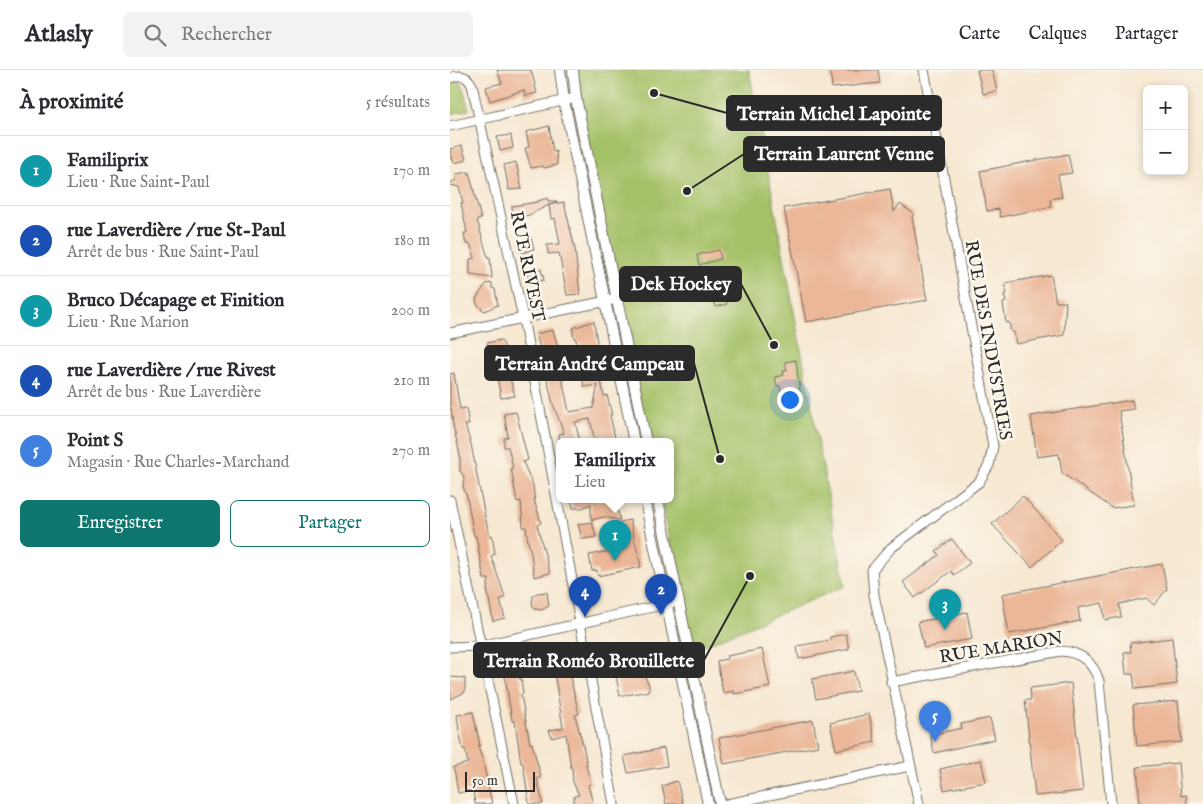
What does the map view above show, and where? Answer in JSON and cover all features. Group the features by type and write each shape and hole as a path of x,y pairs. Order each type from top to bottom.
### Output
{"street":[{"path":"560,70 564,101 621,379 640,438"},
{"name":"RUE DES INDUSTRIES","path":"919,804 891,682 874,595 872,570 892,548 979,482 989,465 993,446 924,70"},
{"path":"573,73 576,98 633,376 641,438"},
{"name":"RUE RIVEST","path":"450,78 457,75 464,76 470,80 472,85 522,318 556,494"},
{"path":"450,126 576,98"},
{"path":"577,163 589,160"},
{"path":"591,232 603,229"},
{"path":"450,333 617,298"},
{"path":"621,379 633,376"},
{"path":"450,500 452,518 514,804"},
{"name":"RUE RIVEST","path":"558,503 614,804"},
{"path":"646,503 708,804"},
{"path":"659,503 720,804"},
{"path":"450,647 480,646 679,602"},
{"name":"RUE MARION","path":"891,682 1061,651 1071,651 1082,656 1094,668 1099,681 1112,804"},
{"path":"682,680 695,680"},
{"path":"727,804 910,766"}],"green space":[{"path":"577,70 749,70 845,586 691,651 662,503 674,503 674,438 648,438 580,105"},
{"path":"458,81 462,84 469,110 450,114 450,83"}],"building":[{"path":"497,70 531,70 537,93 525,96 524,90 490,101 486,87 502,83"},
{"path":"830,70 878,70 880,83 832,88"},
{"path":"977,70 992,70 997,91 983,94"},
{"path":"549,126 553,152 556,151 557,165 531,168 525,148 529,147 526,132"},
{"path":"511,135 513,148 500,151 497,137"},
{"path":"462,146 466,160 454,163 452,157 450,158 450,149"},
{"path":"1068,154 1072,173 1058,175 1062,197 1050,199 1051,207 1000,217 999,209 987,211 980,171"},
{"path":"516,162 522,189 509,190 504,165"},
{"path":"469,172 481,219 477,220 488,258 490,257 492,278 470,275 470,259 475,258 470,244 466,244 465,240 464,233 467,233 461,203 463,203 459,187 450,185 450,183 456,180 456,174"},
{"path":"890,189 894,212 900,204 914,214 912,217 927,300 806,322 784,208"},
{"path":"548,198 548,201 557,201 529,215 513,219 512,206 538,202"},
{"path":"564,202 575,249 580,294 567,295 559,253 548,254 547,245 560,244 555,218 551,219 549,205"},
{"path":"531,238 534,249 522,253 520,241"},
{"path":"719,250 721,259 699,265 697,255"},
{"path":"541,269 544,280 529,283 527,272"},
{"path":"1051,275 1056,302 1066,302 1064,335 1016,344 1014,332 1011,332 1009,322 1006,323 1003,303 1006,302 1004,294 1007,294 1005,283"},
{"path":"713,280 715,285 721,283 727,304 716,307 713,298 711,299 706,282"},
{"path":"492,283 498,305 484,311 477,304 476,299 486,284"},
{"path":"594,321 600,364 598,365 604,396 607,395 612,415 610,415 615,438 594,438 590,419 575,422 579,438 560,438 559,434 564,433 553,404 546,375 561,373 569,412 593,408 598,385 584,387 582,375 588,373 581,343 578,344 573,335 573,328"},
{"path":"553,330 559,350 542,354 536,334"},
{"path":"501,340 504,345 515,396 501,398 496,371 493,371 487,343"},
{"path":"796,360 801,400 783,403 780,386 777,386 775,377 784,375 783,371 787,370 785,362"},
{"path":"454,373 460,409 466,408 469,425 465,425 471,444 485,517 490,536 492,535 495,554 491,556 505,597 500,600 505,618 493,621 487,589 489,579 484,579 476,536 474,536 467,497 463,487 464,476 460,471 460,455 450,409 450,374"},
{"path":"1132,400 1134,409 1119,411 1134,505 1112,508 1062,473 1059,454 1037,457 1031,416"},
{"path":"516,412 528,460 523,462 533,485 535,503 541,523 537,525 550,573 534,577 526,527 523,527 521,501 517,502 511,468 513,467 508,447 504,447 504,438 508,437 504,414"},
{"path":"1023,496 1062,540 1032,567 992,524"},
{"path":"572,503 616,503 620,520 604,517 591,520 591,504 582,508 573,508"},
{"path":"630,520 641,567 598,576 597,570 592,571 589,555 622,549 615,523"},
{"path":"592,522 596,537 582,539 578,524"},
{"path":"952,539 970,563 954,575 951,571 915,598 903,582 939,555 936,551"},
{"path":"1162,564 1167,589 1154,605 1146,598 1119,604 1121,617 1105,620 1102,603 1078,608 1080,621 1009,634 1002,594"},
{"path":"547,592 549,606 541,610 534,609 532,603 533,596 537,593"},
{"path":"967,612 972,639 924,648 918,622"},
{"path":"846,634 849,649 799,659 797,646 831,640 830,637"},
{"path":"1172,638 1177,684 1135,689 1133,674 1126,674 1124,652 1131,652 1130,643"},
{"path":"762,649 770,687 734,694 734,691 723,693 717,661 727,659 727,656"},
{"path":"564,652 579,714 575,715 591,784 588,785 593,804 574,804 574,796 579,795 573,782 566,734 552,738 549,730 563,728 554,671 551,671 548,656"},
{"path":"637,652 638,658 663,653 666,670 643,673 649,685 649,691 620,696 612,656"},
{"path":"514,661 519,679 521,678 523,694 521,695 530,744 532,743 541,777 537,779 543,804 529,804 515,721 512,721 503,664"},
{"path":"854,671 858,691 816,699 812,679"},
{"path":"450,677 465,678 465,692 451,699"},
{"path":"1071,683 1083,791 1035,796 1025,700 1031,700 1030,688"},
{"path":"1178,701 1182,742 1137,746 1133,705"},
{"path":"473,712 480,746 478,746 492,804 475,804 473,790 458,793 453,767 468,763 465,749 463,749 457,715"},
{"path":"869,714 875,742 836,750 830,723"},
{"path":"990,718 995,739 934,753 930,735 962,728 961,724"},
{"path":"813,720 818,746 724,764 719,738"},
{"path":"664,748 667,766 628,773 624,756"},
{"path":"981,760 986,782 944,790 940,769"},
{"path":"1178,763 1181,796 1186,795 1187,804 1140,804 1137,767"},
{"path":"677,781 683,804 666,804 662,786"}],"place":[{"name":"Terrain Michel Lapointe","path":"654,93"},
{"name":"Terrain Laurent Venne","path":"687,191"},
{"name":"Dek Hockey","path":"774,345"},
{"name":"Terrain André Campeau","path":"720,459"},
{"name":"Familiprix","path":"615,561"},
{"name":"Terrain Roméo Brouillette","path":"750,576"},
{"name":"rue Laverdière / rue St-Paul","path":"661,615"},
{"name":"rue Laverdière / rue Rivest","path":"585,617"},
{"name":"Bruco Décapage et Finition","path":"945,630"},
{"name":"Point S","path":"935,742"}]}
